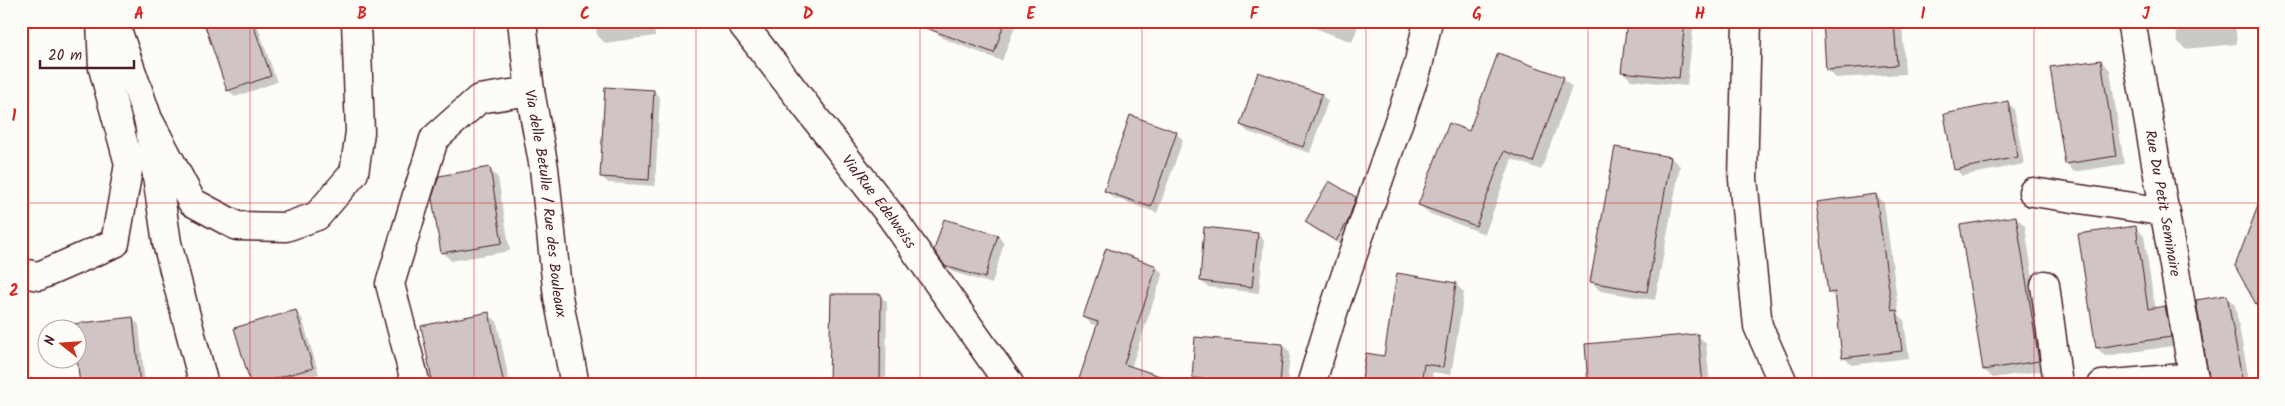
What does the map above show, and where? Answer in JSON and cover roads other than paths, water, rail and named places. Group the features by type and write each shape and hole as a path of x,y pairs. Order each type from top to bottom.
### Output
{"street":[{"path":"21,274 39,276 115,243 129,164 103,68 101,21"},
{"path":"114,21 148,119 192,202 237,226 286,227 317,216 354,173 360,132 356,21"},
{"name":"Via delle Betulle / Rue des Bouleaux","path":"522,21 530,91 544,168 558,297 575,385"},
{"name":"Via/Rue Edelweiss","path":"740,21 891,216 1010,385"},
{"path":"1311,385 1418,66 1428,21"},
{"path":"1747,21 1743,179 1758,326 1784,385"},
{"name":"Rue Du Petit Seminaire","path":"2131,21 2195,381"},
{"path":"416,385 390,284 434,139 479,99 530,91"},
{"path":"148,119 167,243 202,384"},
{"path":"2033,192 2166,212"},
{"path":"2045,285 2058,385"},
{"path":"2102,385 2195,381"}]}
